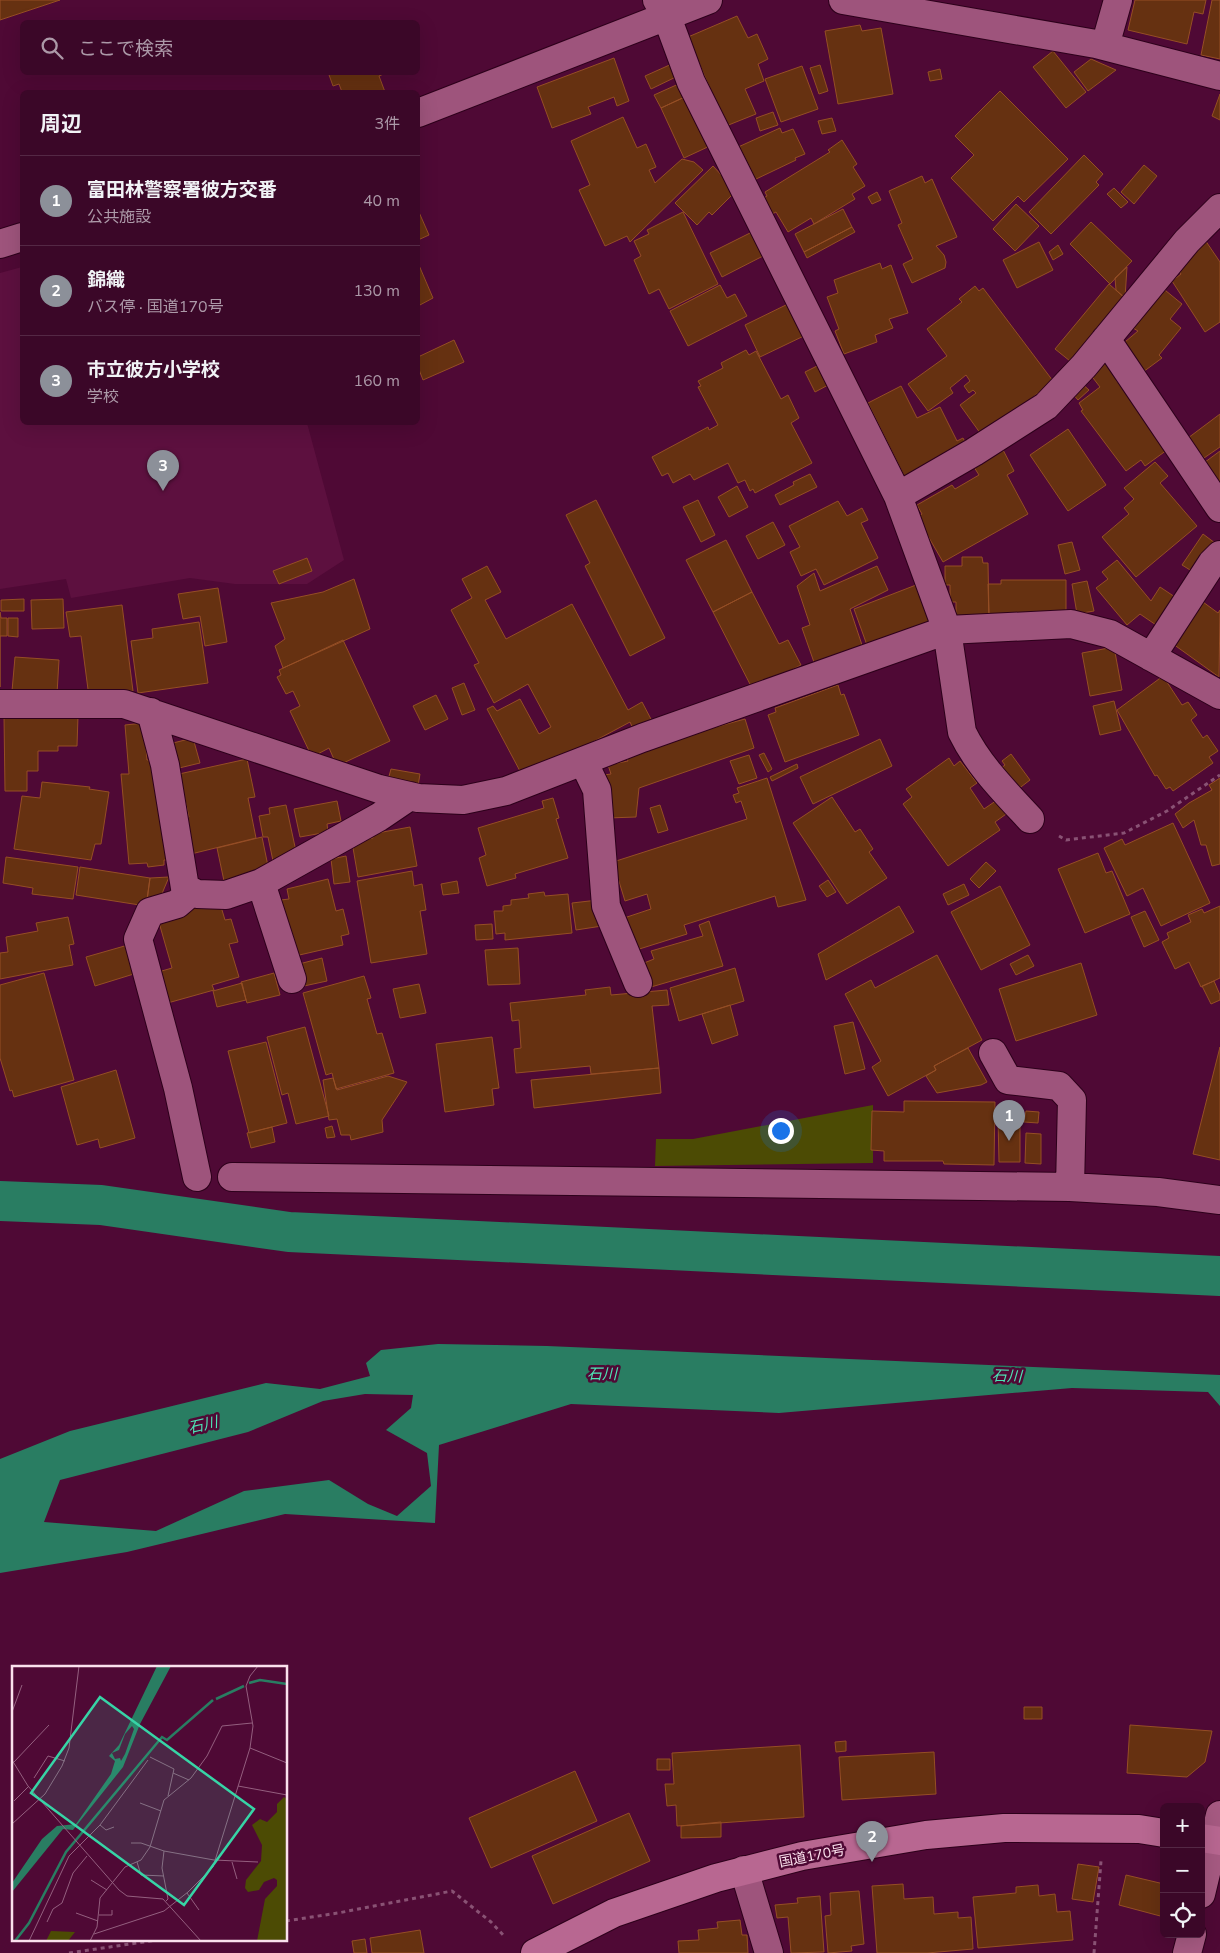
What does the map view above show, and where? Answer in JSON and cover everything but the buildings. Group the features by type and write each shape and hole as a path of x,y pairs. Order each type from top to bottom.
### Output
{"highway":[{"name":"国道170号","path":"536,1953 614,1913 744,1870 802,1856 926,1835 1004,1828 1140,1829 1160,1832"}],"main road":[{"path":"1201,1893 1214,1834"},
{"path":"1187,1953 1191,1938"}],"street":[{"path":"420,112 662,8 708,0"},
{"path":"843,0 1105,46 1220,76"},
{"path":"1105,46 1118,0"},
{"path":"662,8 691,82 898,496 947,630 962,732 969,746 1006,793 1030,819"},
{"path":"898,496 974,452 1046,406 1084,366 1187,241 1220,208"},
{"path":"0,244 20,238"},
{"path":"1106,339 1220,508"},
{"path":"1151,657 1212,563 1220,556"},
{"path":"0,704 124,704 379,789 418,798 463,800 506,791 583,761 947,630 1071,624 1110,634 1220,695"},
{"path":"152,712 165,765 185,888 197,894 226,895 261,883 379,818 410,796"},
{"path":"583,761 597,790 606,906 638,983"},
{"path":"261,883 292,979"},
{"path":"191,892 177,904 150,912 138,939 178,1088 197,1177"},
{"path":"993,1052 1008,1080 1059,1086 1072,1100 1070,1187"},
{"path":"232,1177 1070,1187 1158,1192 1220,1200"},
{"path":"744,1870 769,1953"}],"path":[{"path":"1030,819 1066,840 1124,833 1167,811 1220,775"},
{"path":"1094,1953 1104,1829"},
{"path":"288,1921 452,1891 491,1922 509,1941"},
{"path":"69,1953 157,1940"}],"shaded area":[{"path":"20,268 20,425 308,425 344,560 307,584 235,584 190,578 71,598 66,579 0,589 0,273"},
{"path":"873,1105 873,1163 655,1166 656,1139 693,1139"}],"water":[{"name":"石川","path":"438,1344 547,1346 1220,1375 1220,1406 1208,1392 1072,1388 779,1413 571,1404 439,1445 435,1523 285,1514 127,1552 0,1573 0,1459 70,1431 266,1383 320,1389 370,1376 366,1363 381,1350","holes":["365,1394 413,1395 411,1408 386,1430 427,1453 431,1486 397,1516 368,1504 329,1480 244,1491 156,1531 44,1522 60,1480 248,1432 323,1401"]}],"waterway":[{"path":"0,1201 101,1205 289,1232 1220,1276"}],"place":[{"name":"市立彼方小学校","path":"163,491"},
{"name":"富田林警察署彼方交番","path":"1009,1141"},
{"name":"錦織","path":"872,1862"}]}
